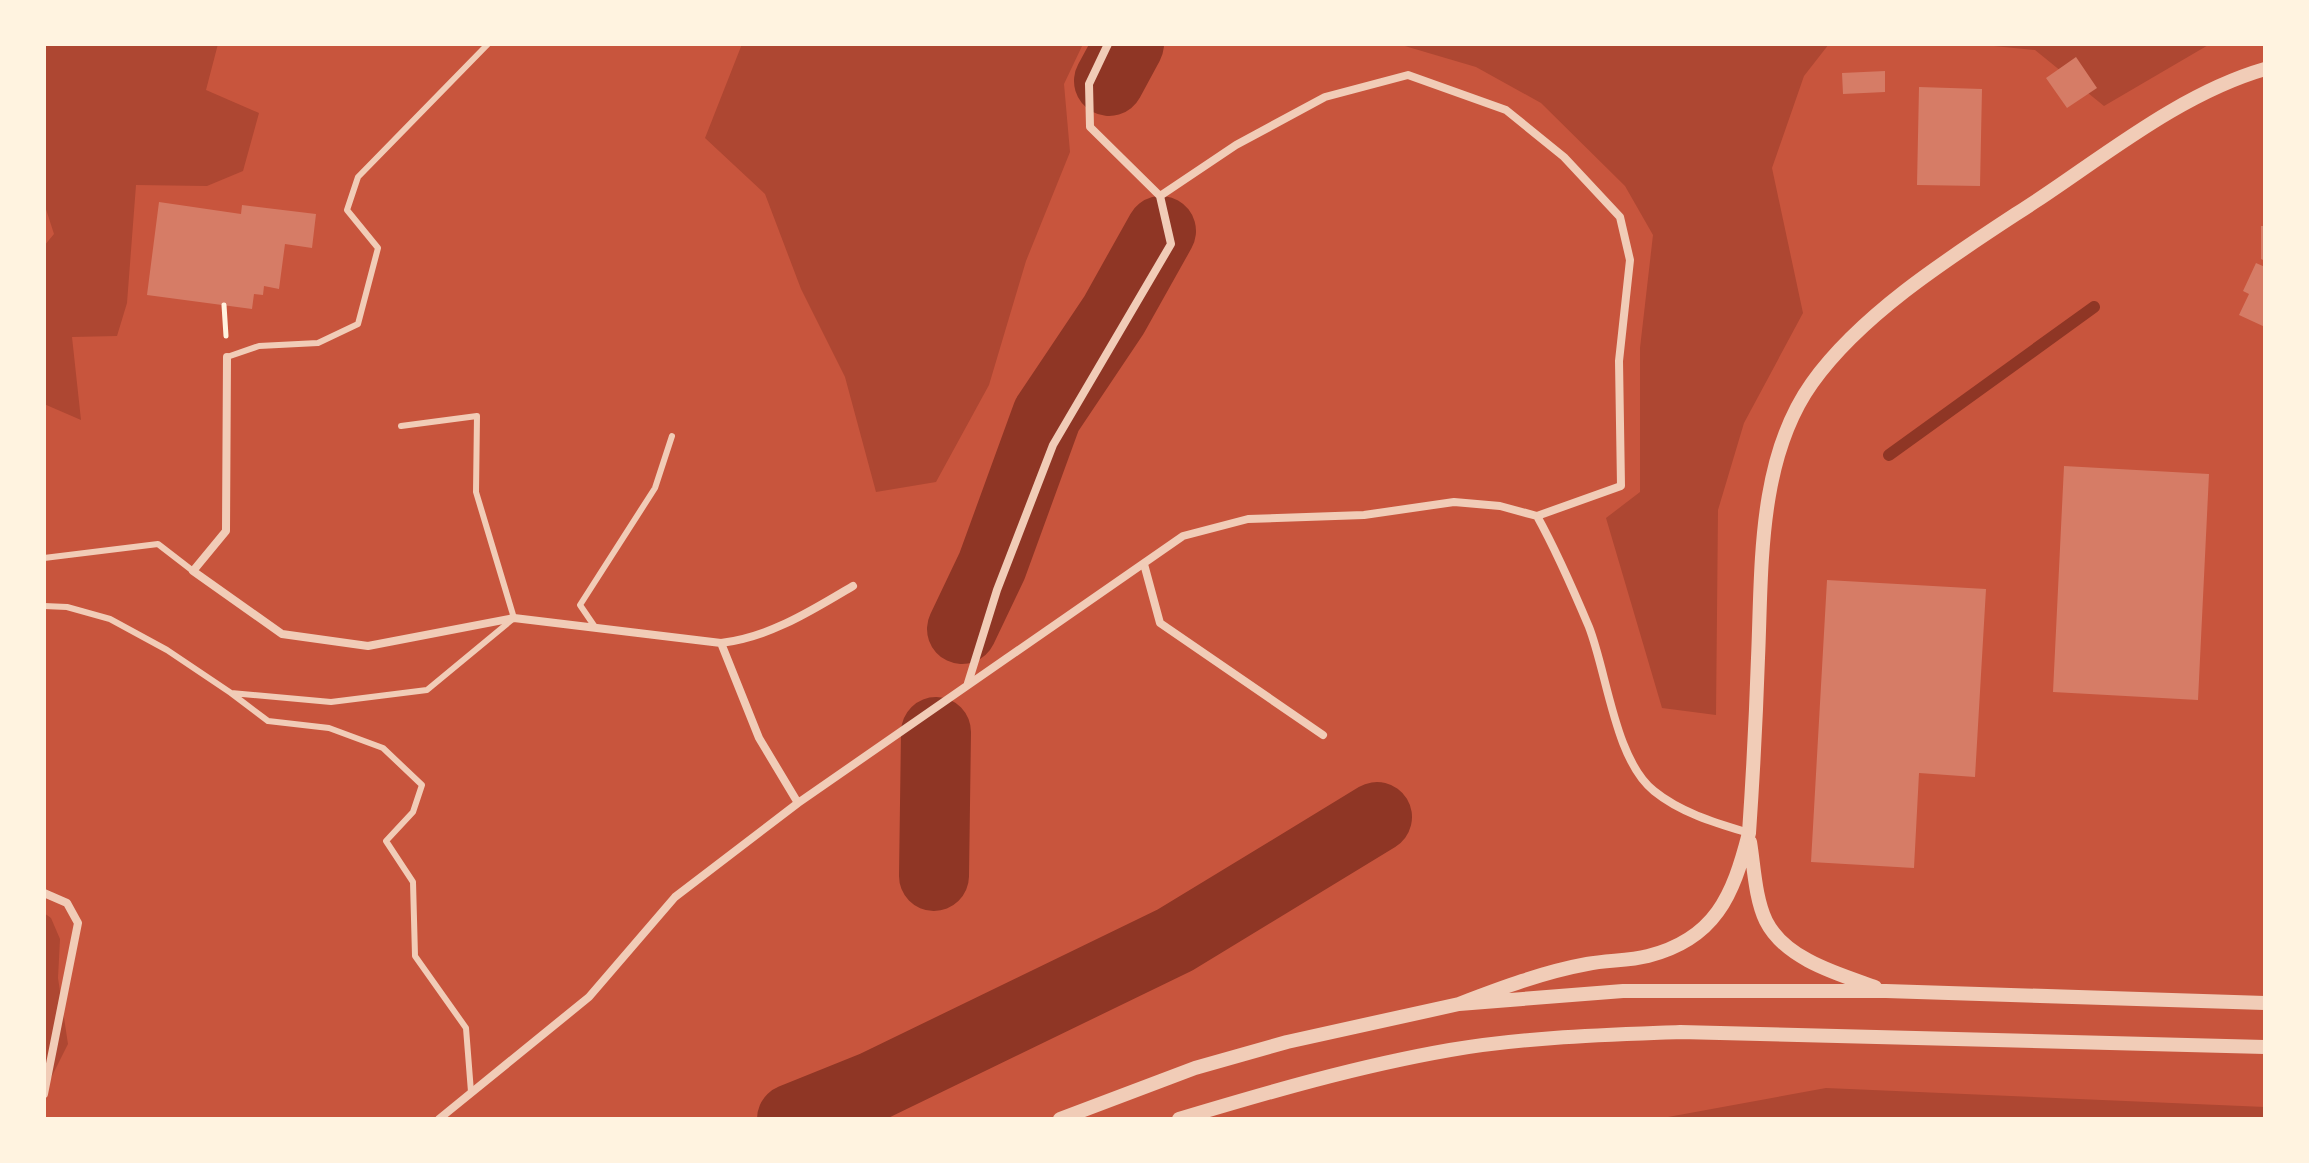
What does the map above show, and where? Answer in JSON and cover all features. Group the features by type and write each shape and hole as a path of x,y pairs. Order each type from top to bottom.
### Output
{"street":[{"path":"968,684 997,590 1053,445 1171,244 1160,196 1090,127 1089,84 1108,44"},
{"path":"1459,1004 1530,977 1589,963 1646,957 1688,943 1716,915 1736,880 1749,833 1769,500 1792,420 1811,385 1839,350 1915,285 2008,219 2154,123 2206,93 2265,69"},
{"path":"439,1119 589,997 675,897 798,803 1183,536 1248,519 1364,515 1454,502 1500,506 1537,516 1621,486 1619,361 1630,260 1620,217 1564,157 1506,110 1408,75 1325,97 1236,145 1160,196"},
{"path":"227,357 226,531 193,571 282,634 368,646 514,618 692,642 721,643 748,639 786,623 853,586"},
{"path":"1537,516 1560,557 1589,629 1630,761 1652,790 1682,809 1749,833"},
{"path":"1144,564 1160,623 1323,735"},
{"path":"721,643 759,738 798,803"},
{"path":"1749,833 1766,921 1783,942 1819,966 1886,991"},
{"path":"44,893 67,903 78,923 44,1094"},
{"path":"1060,1119 1195,1068 1287,1042 1459,1004 1623,991 1886,991 2265,1003"},
{"path":"1179,1119 1370,1066 1454,1050 1596,1036 1680,1032 2265,1047"}],"lane":[{"path":"227,357 259,346 318,343 358,324 378,248 347,210 358,177 488,44"},
{"path":"231,693 331,702 427,690 514,618 476,492 477,416 401,426"},
{"path":"595,627 580,605 655,488 672,436"},
{"path":"44,558 158,544 193,571"},
{"path":"44,606 67,607 110,619 167,650 268,721 329,728 383,748 422,785 413,812 386,841 413,882 415,956 466,1028 471,1092"}],"shaded area":[{"path":"44,44 218,44 206,90 259,113 243,171 207,186 136,185 127,303 117,336 72,337 81,420 44,404 44,246 54,234 44,203"},
{"path":"742,44 1083,44 1064,84 1070,152 1026,261 989,385 936,482 876,492 845,377 801,289 765,194 705,138"},
{"path":"1398,44 1829,44 1804,76 1772,168 1803,313 1744,423 1718,510 1716,715 1662,708 1606,518 1640,492 1640,348 1653,235 1625,186 1541,103 1476,67"},
{"path":"1974,44 2210,44 2104,106 2035,50"},
{"path":"44,913 51,918 60,939 58,978 68,1044 44,1092"},
{"path":"1826,1088 2265,1107 2265,1119 1657,1119"}],"building":[{"path":"2076,57 2097,88 2067,108 2046,78"},
{"path":"1885,71 1885,92 1843,94 1842,73"},
{"path":"1919,87 1982,89 1980,186 1917,185"},
{"path":"159,202 241,214 242,205 316,214 312,248 285,244 279,289 264,286 263,295 254,294 252,309 147,295"},
{"path":"2261,226 2265,226 2265,261 2261,259"},
{"path":"2256,263 2265,267 2265,327 2239,315 2249,294 2243,291"},
{"path":"2064,466 2209,474 2198,700 2053,692"},
{"path":"1827,580 1986,589 1975,777 1919,773 1914,868 1811,862"}],"waterway":[{"path":"1109,81 1129,44"},
{"path":"962,629 992,566 1047,415 1114,315 1161,231"},
{"path":"1889,455 2094,307"},
{"path":"934,876 936,732"},
{"path":"792,1119 874,1086 1175,940 1377,817"}]}
